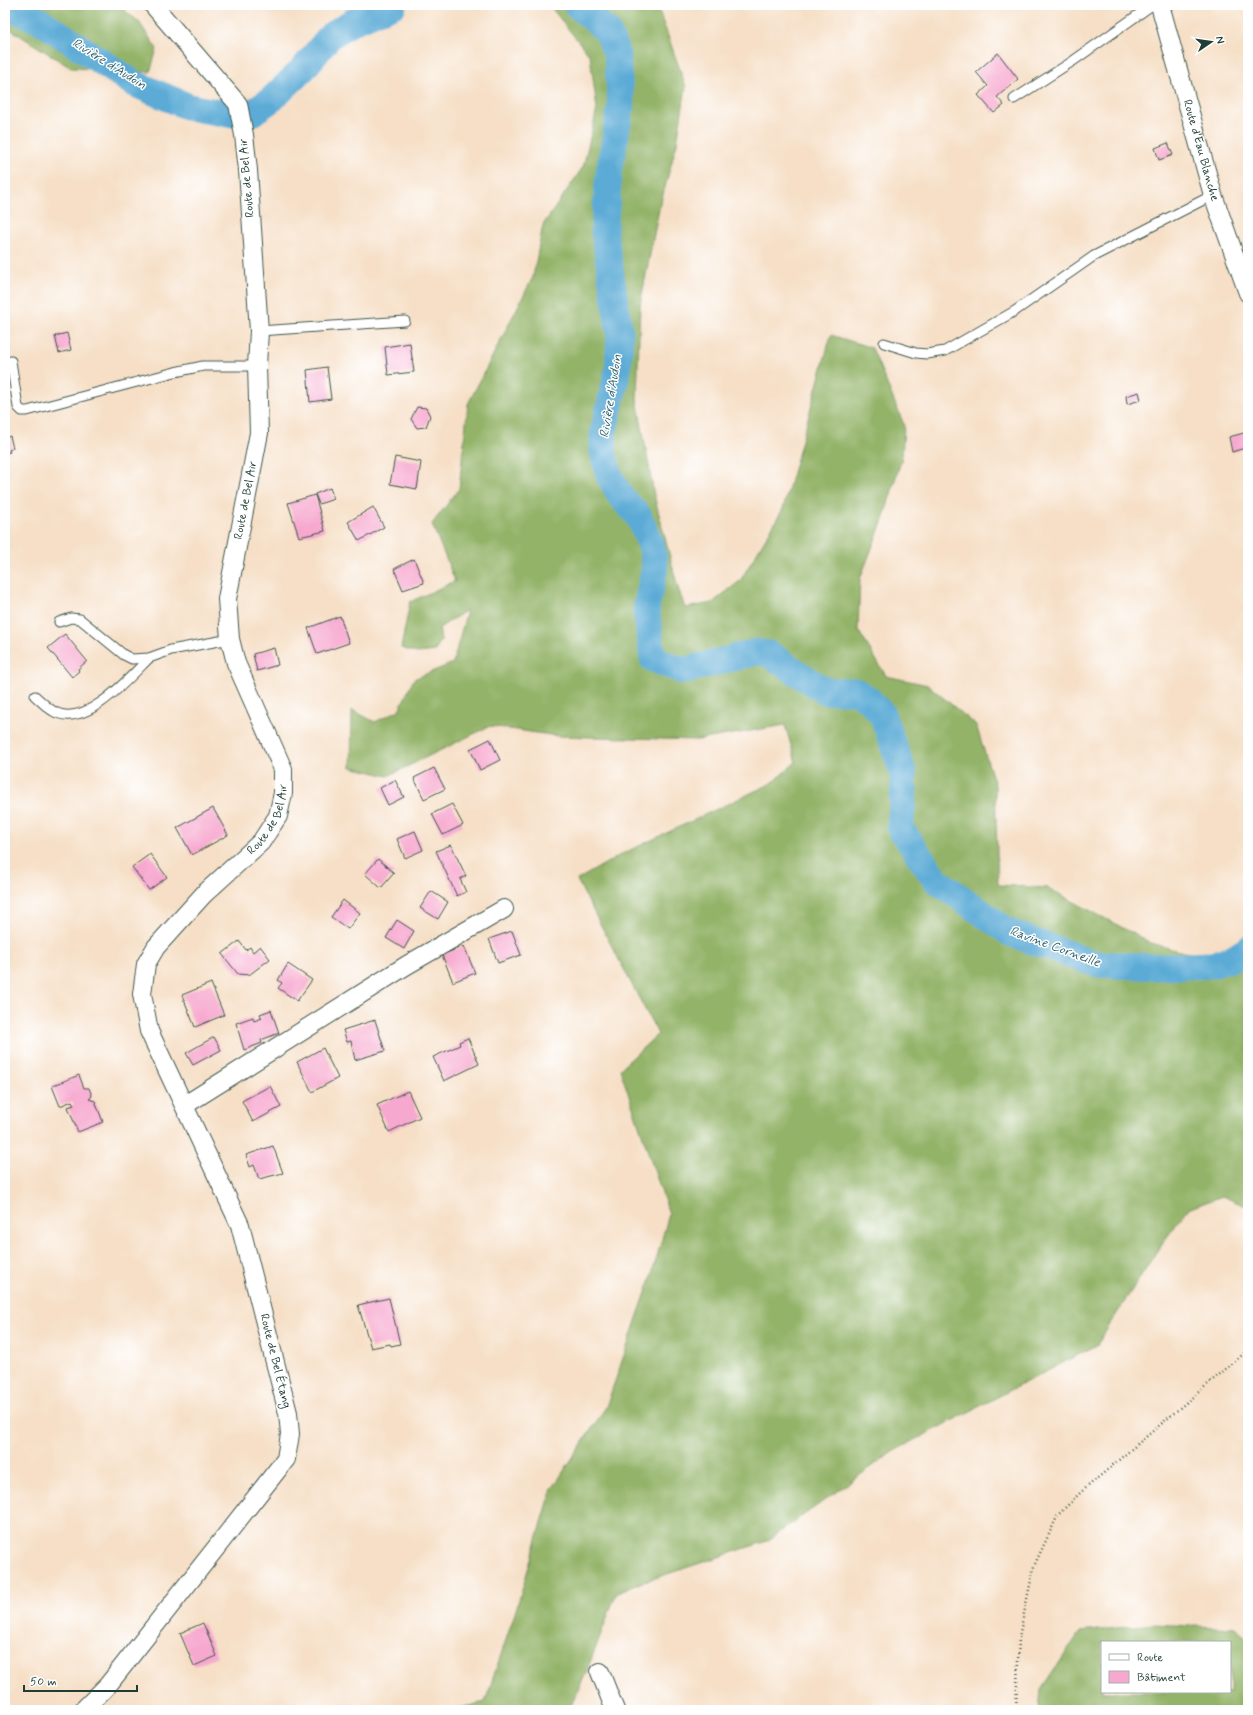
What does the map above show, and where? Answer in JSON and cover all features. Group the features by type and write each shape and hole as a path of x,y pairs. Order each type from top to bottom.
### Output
{"street":[{"name":"Route de Bel Air","path":"146,964 156,947 204,894 261,842 278,816 283,793 283,769 236,663 230,639 226,599 258,433 257,366 259,331 249,177 244,138 238,104 225,86 153,5"},
{"name":"Route d'Eau Blanche","path":"1160,5 1212,195 1248,293"},
{"path":"185,1105 407,965 504,909"},
{"name":"Route de Bel Étang","path":"83,1710 108,1685 286,1459 290,1434 288,1413 240,1225 149,1031 142,994 146,964"},
{"path":"600,1672 615,1710"}],"lane":[{"path":"1014,99 1073,61 1152,5"},
{"path":"884,343 916,353 927,354 945,351 1015,311 1094,256 1212,195"},
{"path":"259,331 405,321"},
{"path":"11,361 18,407 22,411 27,411 174,372 203,366 257,366"},
{"path":"59,622 71,618 80,619 124,655 132,659 149,658 170,650 230,639"},
{"path":"34,696 57,713 70,716 84,713 114,692 149,658"}],"path":[{"path":"1016,1710 1019,1637 1034,1566 1058,1515 1092,1483 1248,1350"},
{"path":"1011,1710 1016,1706"}],"green space":[{"path":"5,5 118,5 139,22 157,49 150,72 71,68 5,26"},
{"path":"549,5 657,5 686,87 677,143 659,209 640,305 637,399 654,495 678,588 685,608 712,603 740,581 783,509 831,335 872,348 904,425 902,457 884,517 860,579 858,630 886,676 928,685 976,725 995,785 998,885 1048,888 1151,943 1179,951 1248,964 1248,1207 1222,1196 1188,1209 1158,1249 1097,1345 894,1451 767,1541 640,1583 616,1594 586,1673 569,1710 452,1710 485,1702 515,1613 552,1489 606,1407 650,1281 669,1214 620,1069 658,1034 577,880 622,854 772,783 796,762 785,725 698,740 557,736 490,726 388,776 351,767 352,710 375,722 399,710 414,679 453,663 467,610 439,628 441,640 435,651 417,653 401,648 410,602 455,581 432,524 459,489 468,404 533,277 543,225 583,167 597,109 590,56"},
{"path":"1153,1624 1235,1628 1248,1639 1248,1710 1039,1710 1041,1690 1080,1632"}],"building":[{"path":"998,53 1018,79 997,97 1004,105 994,113 978,95 988,86 976,72"},
{"path":"1168,143 1173,155 1159,160 1155,148"},
{"path":"67,333 71,350 59,353 55,336"},
{"path":"410,343 414,372 388,375 385,347"},
{"path":"327,367 331,399 310,402 307,370"},
{"path":"1139,392 1141,400 1127,404 1126,396"},
{"path":"417,407 426,408 430,416 426,427 417,428 411,419"},
{"path":"1244,433 1248,447 1232,452 1229,437"},
{"path":"10,436 13,448 9,450 10,452 5,453 5,438"},
{"path":"395,457 421,462 417,489 390,484"},
{"path":"330,488 334,499 319,504 315,494"},
{"path":"315,495 325,531 299,537 288,503"},
{"path":"373,507 384,527 359,541 348,522"},
{"path":"414,559 424,583 403,590 394,569"},
{"path":"340,616 349,643 317,654 308,628"},
{"path":"65,634 87,661 72,677 48,648"},
{"path":"274,648 278,665 257,671 253,654"},
{"path":"490,739 500,760 480,770 470,749"},
{"path":"434,768 445,789 424,799 414,778"},
{"path":"395,780 404,797 388,805 380,788"},
{"path":"452,804 463,825 443,835 432,814"},
{"path":"213,808 228,835 192,855 177,828"},
{"path":"415,831 423,850 405,858 397,839"},
{"path":"451,845 466,876 460,879 466,892 457,896 436,851"},
{"path":"150,854 167,877 149,890 132,867"},
{"path":"378,859 394,873 381,888 365,874"},
{"path":"431,891 448,902 438,919 420,908"},
{"path":"343,900 360,913 348,929 331,917"},
{"path":"397,920 414,931 404,949 386,938"},
{"path":"512,931 521,955 498,963 489,939"},
{"path":"239,941 246,950 250,947 253,952 260,946 270,959 249,975 238,974 222,954"},
{"path":"464,946 475,973 453,982 442,955"},
{"path":"288,964 312,980 297,1001 278,988 282,983 278,980"},
{"path":"211,983 224,1015 195,1027 182,995"},
{"path":"271,1010 279,1033 261,1040 262,1043 244,1050 236,1023 253,1017 254,1021 262,1018 260,1014"},
{"path":"375,1020 385,1051 355,1060 351,1041 347,1042 343,1030"},
{"path":"214,1037 221,1050 193,1065 186,1053"},
{"path":"468,1038 479,1064 444,1081 433,1057 460,1045 459,1042"},
{"path":"323,1048 338,1078 312,1092 297,1062"},
{"path":"79,1075 84,1088 89,1088 92,1096 89,1099 95,1101 103,1122 78,1132 68,1107 74,1105 72,1101 60,1106 52,1086"},
{"path":"270,1086 281,1107 253,1122 242,1101"},
{"path":"408,1091 420,1117 389,1132 377,1105"},
{"path":"273,1146 283,1173 259,1179 254,1165 250,1167 246,1155"},
{"path":"389,1298 400,1344 391,1346 390,1344 371,1348 358,1305"},
{"path":"203,1623 217,1656 194,1666 180,1633"}],"waterway":[{"name":"Rivière d'Audoin","path":"5,5 42,22 133,83 189,107 228,114 252,113 272,99 304,68 330,36 352,22 393,5"},
{"name":"Rivière d'Audoin","path":"577,5 608,32 617,55 621,105 609,172 604,231 620,333 618,370 603,434 603,452 609,475 621,497 638,515 652,548 655,567 646,609 653,659 683,671 756,652 769,654 825,691 855,691 868,699 882,714 903,772 904,790 900,828 936,880 1010,933 1096,964 1156,967 1212,965 1234,958 1248,949"}],"water label":[{"name":"Ravine Corneille","path":"1055,947"}]}
